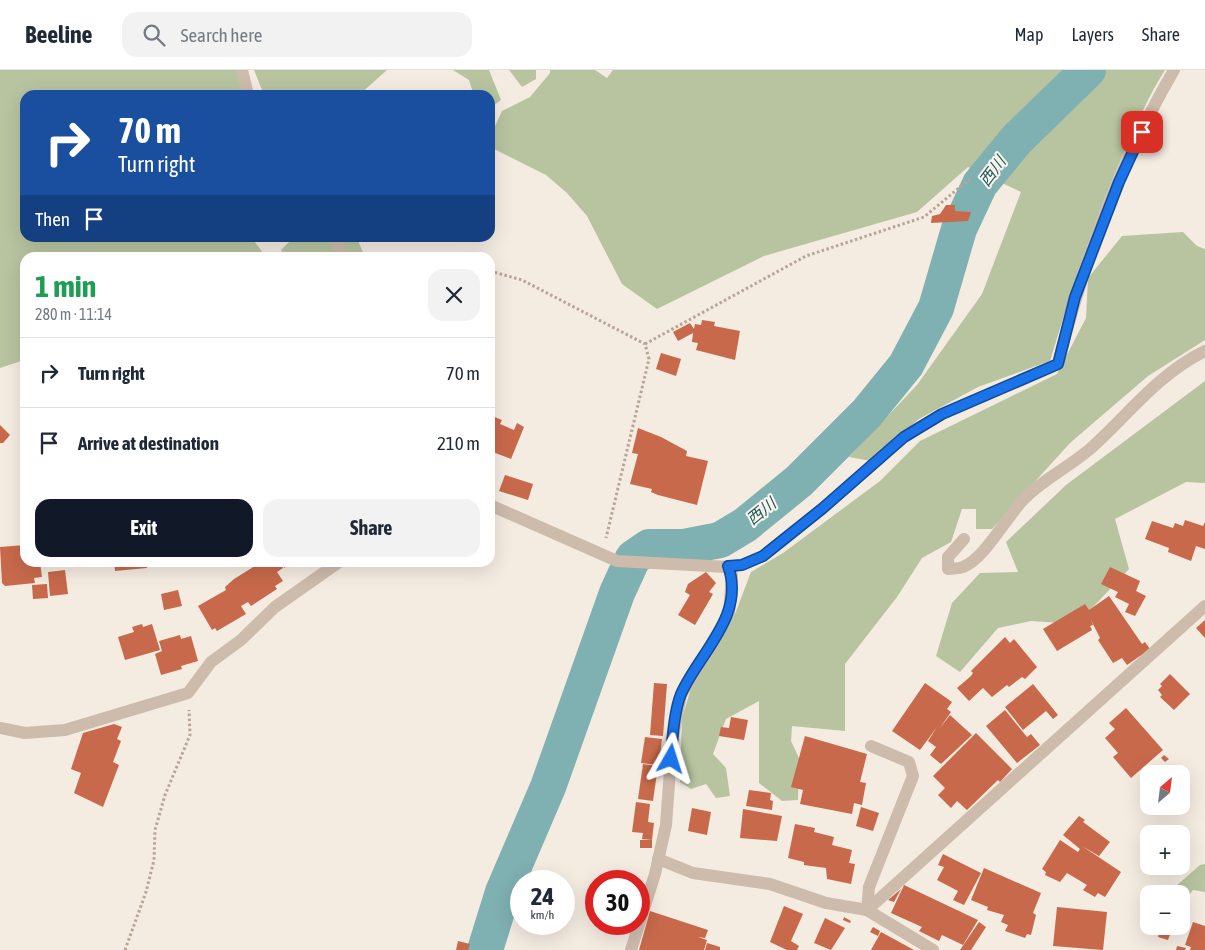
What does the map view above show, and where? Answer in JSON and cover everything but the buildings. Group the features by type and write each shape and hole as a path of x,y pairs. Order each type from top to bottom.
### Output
{"street":[{"path":"242,70 247,90"},
{"path":"495,507 617,561 728,566 742,565 763,556 823,508 904,437 942,414 1058,364 1075,297 1115,191 1157,99 1174,70"},
{"path":"964,539 948,557 948,569 963,568 981,556 994,535 1024,499 1089,449 1147,391 1184,362 1205,351"},
{"path":"632,950 666,825 672,742 681,695 729,614 732,575 728,566"},
{"path":"0,728 26,733 65,730 188,693 211,662 241,640 275,607 332,567"},
{"path":"867,910 1205,606"},
{"path":"867,910 869,887 913,776 909,762 871,746"},
{"path":"658,860 693,873 770,884 826,903 867,910 933,950"}],"path":[{"path":"645,344 806,256 924,217 971,178"},
{"path":"495,272 522,280 645,344 649,359 602,554"},
{"path":"125,950 146,892 154,860 155,830 165,795 190,735 188,693"}],"green space":[{"path":"0,70 238,70 244,90 20,90 20,242 255,242 262,252 20,252 20,361 0,368"},
{"path":"254,70 387,70 365,90 262,90"},
{"path":"453,70 489,70 501,100 495,104 495,90 472,90 469,80"},
{"path":"509,70 536,70 536,79 522,87"},
{"path":"550,70 595,70 607,78 613,70 1165,70 1139,118 1104,200 1050,361 978,387 919,419 871,461 849,457 917,385 982,294 1021,192 968,167 917,212 764,256 657,309 622,284 587,216 567,193 546,175 495,150 495,126 502,111 530,97 550,73"},
{"path":"1183,232 1197,246 1205,249 1205,340 1148,376 1070,443 992,529 976,529 976,509 962,509 951,542 922,558 897,597 845,664 845,731 792,726 791,741 799,758 798,800 782,801 759,783 759,701 726,719 713,754 726,768 730,796 716,798 706,784 691,789 680,782 682,718 692,685 735,614 751,572 783,553 880,481 920,441 1057,374 1086,318 1088,278 1122,236"},
{"path":"289,242 359,242 363,252 282,252 281,250"},
{"path":"1205,381 1205,483 1186,482 1115,519 1129,569 1077,624 1031,621 998,628 960,672 936,656 952,603 980,573 1018,572 1006,542 1066,485"},
{"path":"1205,864 1205,892 1193,890 1190,894 1190,885 1177,885 1200,865"}],"waterway":[{"name":"西川","path":"485,950 503,892 548,787 617,593 633,558 649,547 684,547 720,540 745,525 799,481 867,413 906,365 936,308 959,229 980,184 1017,139 1088,70"}],"route":[{"path":"671,759 672,742 681,695 729,614 732,575 728,566 742,565 763,556 823,508 904,437 942,414 1058,364 1075,297 1119,182 1142,132"}]}
